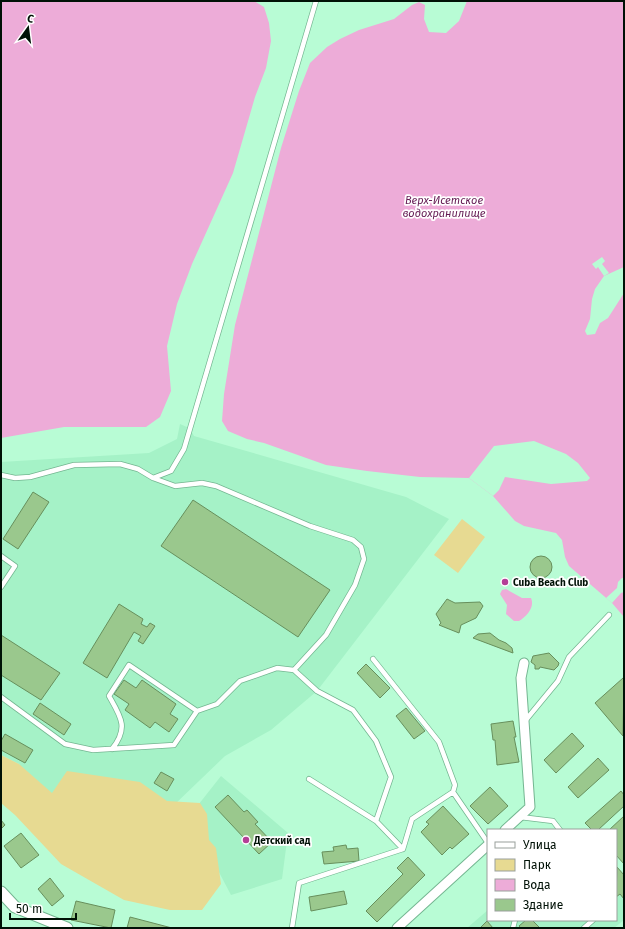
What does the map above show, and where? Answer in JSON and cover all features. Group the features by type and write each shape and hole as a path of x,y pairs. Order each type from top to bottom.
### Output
{"street":[{"path":"506,829 530,807 521,678 524,663"},
{"path":"397,928 487,845"},
{"path":"1,892 15,907 67,928"}],"lane":[{"path":"153,478 171,472 184,449 316,1"},
{"path":"1,475 15,478 30,477 74,465 120,464 138,469 153,478 175,486 202,483 216,486 310,526 353,540 361,547 364,559 355,585 326,635 294,670"},
{"path":"1,556 15,566 1,587"},
{"path":"524,722 558,681 569,657 609,615"},
{"path":"373,659 439,742 454,785 453,792 487,843"},
{"path":"112,749 120,740 123,730 119,713 108,696 129,665 197,711"},
{"path":"1,697 65,744 93,750 174,745 197,711 217,704 240,681 277,668 294,670 317,691 353,710 376,741 391,777 376,821"},
{"path":"308,779 376,821 403,849"},
{"path":"403,849 412,819 453,792"},
{"path":"519,817 553,821 559,829"},
{"path":"292,928 299,883 403,849"},
{"path":"584,928 592,921"}],"shaded area":[{"path":"180,424 189,428 194,436 406,497 449,519 317,691 271,730 225,756 173,806 54,816 19,764 1,755 1,462 149,453 177,439"},
{"name":"Детский сад","path":"221,776 288,833 282,879 231,895 191,814"},
{"path":"617,871 624,876 624,920 614,928 467,928 487,911 487,921 617,921"}],"green space":[{"path":"462,519 485,537 458,573 434,555"},
{"path":"1,755 19,764 52,793 67,771 140,782 167,801 200,803 207,814 209,840 216,848 221,884 202,910 170,910 124,900 61,864 15,815 1,803"}],"water":[{"path":"1,1 254,1 264,7 269,23 271,41 266,68 255,97 233,173 192,264 177,304 167,346 171,391 160,417 146,427 64,427 1,438"},
{"name":"Верх-Исетское водохранилище","path":"467,1 624,1 624,267 604,276 595,289 592,299 590,319 585,331 587,335 595,334 600,323 608,318 624,293 624,617 612,603 569,566 565,557 562,540 556,533 524,526 515,521 493,496 469,478 420,477 326,465 264,443 247,439 228,431 222,421 224,394 235,325 281,148 299,91 310,63 327,47 340,39 359,30 394,19 412,5 419,2 425,5 424,19 429,32 446,33 459,21"},
{"path":"506,589 522,598 531,598 532,605 530,611 519,621 514,621 506,614 507,605 500,594 502,590"}],"pier":[{"path":"602,257 605,261 602,264 609,273 604,276 598,267 596,269 592,264"},
{"path":"534,441 566,454 578,463 590,478 587,481 551,484 505,477 499,490 493,496 469,478 494,446"},
{"path":"624,578 624,592 621,593 612,603 606,598 617,588 618,582"}],"building":[{"path":"33,492 49,502 18,549 3,539"},
{"path":"193,500 330,590 298,637 161,546"},
{"path":"541,556 549,559 552,567 549,575 541,578 533,575 530,567 533,559"},
{"path":"447,599 455,603 480,602 483,606 476,618 461,625 459,633 439,625 441,623 436,614"},
{"path":"119,604 143,619 141,624 147,627 150,623 155,626 143,644 138,641 141,636 134,632 107,678 83,663"},
{"path":"490,633 512,648 513,653 473,638 478,634"},
{"path":"1,635 60,673 41,700 1,675"},
{"path":"549,653 559,663 558,666 554,670 540,667 539,669 535,669 535,665 531,662 533,656"},
{"path":"366,664 390,688 380,698 357,673"},
{"path":"623,678 624,680 623,736 595,703"},
{"path":"124,680 136,688 142,680 176,704 170,714 178,719 169,732 155,722 150,728 125,710 129,704 114,694"},
{"path":"40,703 71,724 64,735 33,714"},
{"path":"406,708 425,731 414,739 396,716"},
{"path":"513,721 516,737 514,737 519,762 497,765 495,740 493,740 491,724"},
{"path":"572,733 584,746 556,773 544,760"},
{"path":"5,734 33,750 25,763 1,750 1,741"},
{"path":"598,758 609,770 578,798 568,787"},
{"path":"161,772 174,779 167,791 154,783"},
{"path":"490,787 508,806 488,824 470,806"},
{"path":"621,791 624,795 624,806 599,829 591,829 585,823"},
{"path":"228,795 244,812 247,810 258,822 255,824 272,842 259,854 215,807"},
{"path":"443,806 469,834 452,849 450,847 442,855 421,832 429,824 426,822"},
{"path":"624,816 624,864 617,856 617,829 610,829"},
{"path":"1,820 5,825 1,829"},
{"path":"21,833 39,855 21,868 4,846"},
{"path":"346,845 347,849 358,848 359,861 324,864 322,852 334,851 333,847"},
{"path":"408,857 425,875 377,922 366,911 403,874 397,868"},
{"path":"617,867 624,875 624,899 620,894 617,896"},
{"path":"50,878 64,896 52,906 38,889"},
{"path":"344,891 347,904 311,911 309,897"},
{"path":"76,901 115,910 111,928 71,920"},
{"path":"130,917 172,928 127,928"},
{"path":"487,921 493,928 480,928"},
{"path":"525,921 533,921 540,928 521,928 519,926"}],"place":[{"name":"Cuba Beach Club","path":"505,582"},
{"name":"Детский сад","path":"246,840"}]}
